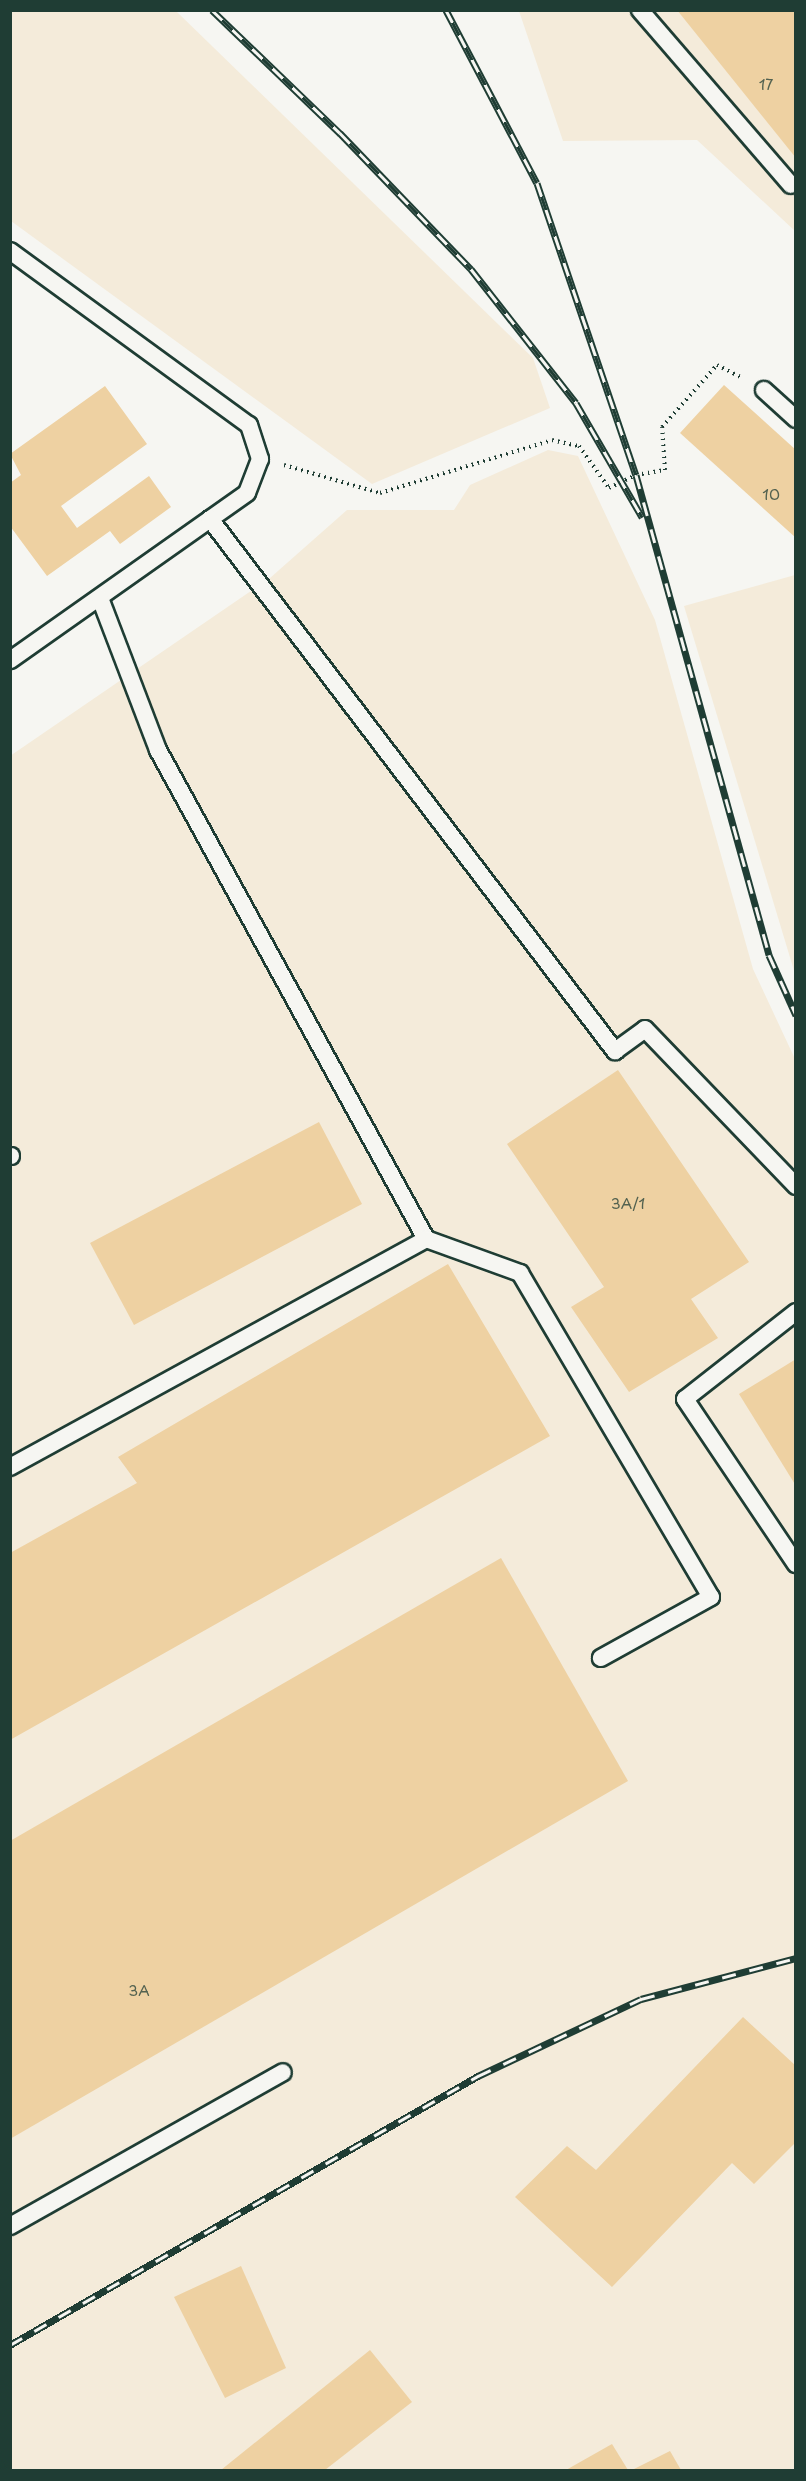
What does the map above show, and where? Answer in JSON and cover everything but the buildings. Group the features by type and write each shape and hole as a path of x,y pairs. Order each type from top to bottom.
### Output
{"lane":[{"path":"640,10 791,185"},
{"path":"10,251 249,425 260,459 247,493 10,660"},
{"path":"764,390 795,419"},
{"path":"210,519 615,1051 645,1029 795,1186"},
{"path":"100,598 158,750 426,1239 520,1273 711,1597 601,1658"},
{"path":"10,1467 426,1239"},
{"path":"795,1312 685,1399 795,1564"},
{"path":"10,2226 283,2072"}],"path":[{"path":"260,459 381,494 552,440 579,446 609,488 636,475 665,470 662,427 717,365 764,390"}],"shaded area":[{"path":"11,10 176,11 533,358 550,408 372,484 11,221"},
{"path":"519,11 795,11 795,231 697,140 563,141"},
{"path":"548,450 578,456 655,620 753,969 795,1059 795,2470 11,2470 10,756 270,578 347,510 454,510 470,485"},
{"path":"796,575 795,974 684,606"}],"railway":[{"path":"212,10 340,133 471,269 576,403 642,517"},
{"path":"446,10 537,183 636,475 769,955 796,1015"},
{"path":"10,2345 478,2076 641,1999 796,1958"}]}
